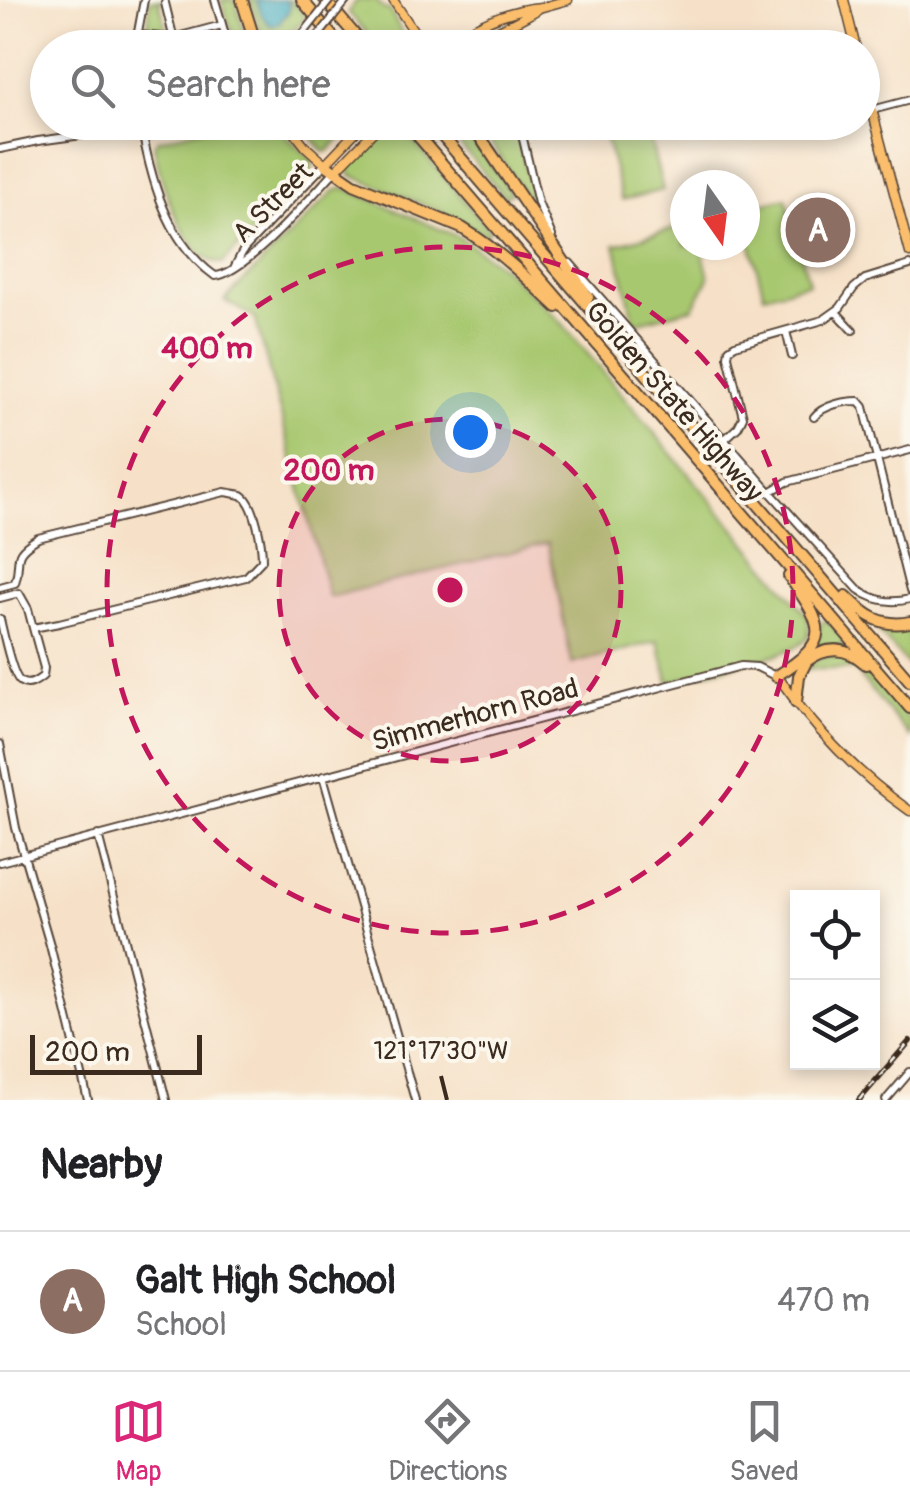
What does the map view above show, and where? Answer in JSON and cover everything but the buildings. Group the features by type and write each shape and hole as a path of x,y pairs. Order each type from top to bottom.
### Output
{"highway":[{"path":"242,0 251,30"},
{"path":"302,0 327,30"},
{"path":"328,0 352,30"},
{"name":"Golden State Highway","path":"421,140 906,703"},
{"name":"Golden State Highway","path":"445,140 910,680"},
{"path":"482,140 620,344"},
{"path":"330,168 354,184 478,238 522,272 617,368"},
{"path":"757,530 809,606 817,625 812,649 778,679"},
{"path":"792,542 863,612 886,623 910,622"},
{"path":"778,679 828,650 850,652 906,703"},
{"path":"796,702 799,676 806,662"}],"main road":[{"path":"393,0 412,30"},
{"path":"496,30 568,0"},
{"path":"844,0 852,30"},
{"path":"469,30 525,8 541,8"},
{"path":"300,140 330,168"},
{"name":"A Street","path":"330,168 351,140"},
{"name":"A Street","path":"330,168 362,140"},
{"path":"880,140 910,252"},
{"path":"778,679 857,768 910,811"}],"street":[{"path":"139,30 144,0"},
{"path":"215,0 223,30"},
{"path":"307,30 328,0"},
{"path":"324,30 347,0"},
{"path":"165,3 172,30"},
{"path":"204,30 222,25"},
{"path":"880,108 910,100"},
{"path":"0,149 44,140"},
{"name":"A Street","path":"144,140 166,217 184,246 215,276 233,270 244,250 330,168"},
{"path":"522,140 538,203 555,241 572,265 770,492 864,593 885,602 910,598"},
{"path":"725,438 738,427 743,416 729,349 815,323 836,312 865,278 910,265"},
{"path":"836,312 852,330"},
{"path":"786,331 792,356"},
{"path":"814,417 820,410 859,401 864,407 910,590"},
{"path":"770,492 787,482 910,450"},
{"path":"0,588 15,583 16,562 23,548 38,538 225,492 241,495 250,506 262,544 262,560 246,576 33,628"},
{"path":"0,598 19,593 28,609 44,668 43,676 33,684 17,678 0,619"},
{"name":"Simmerhorn Road","path":"0,862 742,666 757,666 778,679"},
{"path":"0,744 16,828 88,1100"},
{"path":"323,776 415,1100"},
{"path":"98,836 166,1100"},
{"path":"886,1100 910,1072"}],"green space":[{"path":"150,0 163,0 159,2 167,30 149,30"},
{"path":"221,0 235,0 244,30 231,30"},
{"path":"250,0 291,0 306,17 295,30 260,30"},
{"path":"357,0 376,0 390,10 401,30 364,30 348,12"},
{"path":"158,140 290,140 312,160 312,170 223,263 209,260 186,234 168,196 154,145"},
{"path":"314,140 339,140 328,151 324,152"},
{"path":"376,140 412,140 490,231 485,235 455,217 350,175 349,168"},
{"path":"456,140 472,140 511,193 505,197"},
{"path":"489,140 518,140 546,227"},
{"path":"606,140 650,140 663,190 622,200"},
{"path":"344,188 459,237 503,267 562,323 807,615 808,638 779,654 669,682 658,641 572,664 548,543 329,597 255,317 224,301 334,191"},
{"path":"786,198 809,283 764,295 755,260 760,260 760,204"},
{"path":"670,230 670,260 705,260 709,278 693,308 635,323 615,245"},
{"path":"826,619 846,641 816,651 820,625"},
{"path":"910,625 910,667 878,631 883,626"},
{"path":"843,655 861,666 910,721 910,737 854,669 807,669 818,659"}],"water":[{"path":"256,0 285,0 289,11 272,26"}],"railway":[{"path":"859,1100 910,1041"}],"place":[{"name":"Galt High School","path":"818,230"}]}
